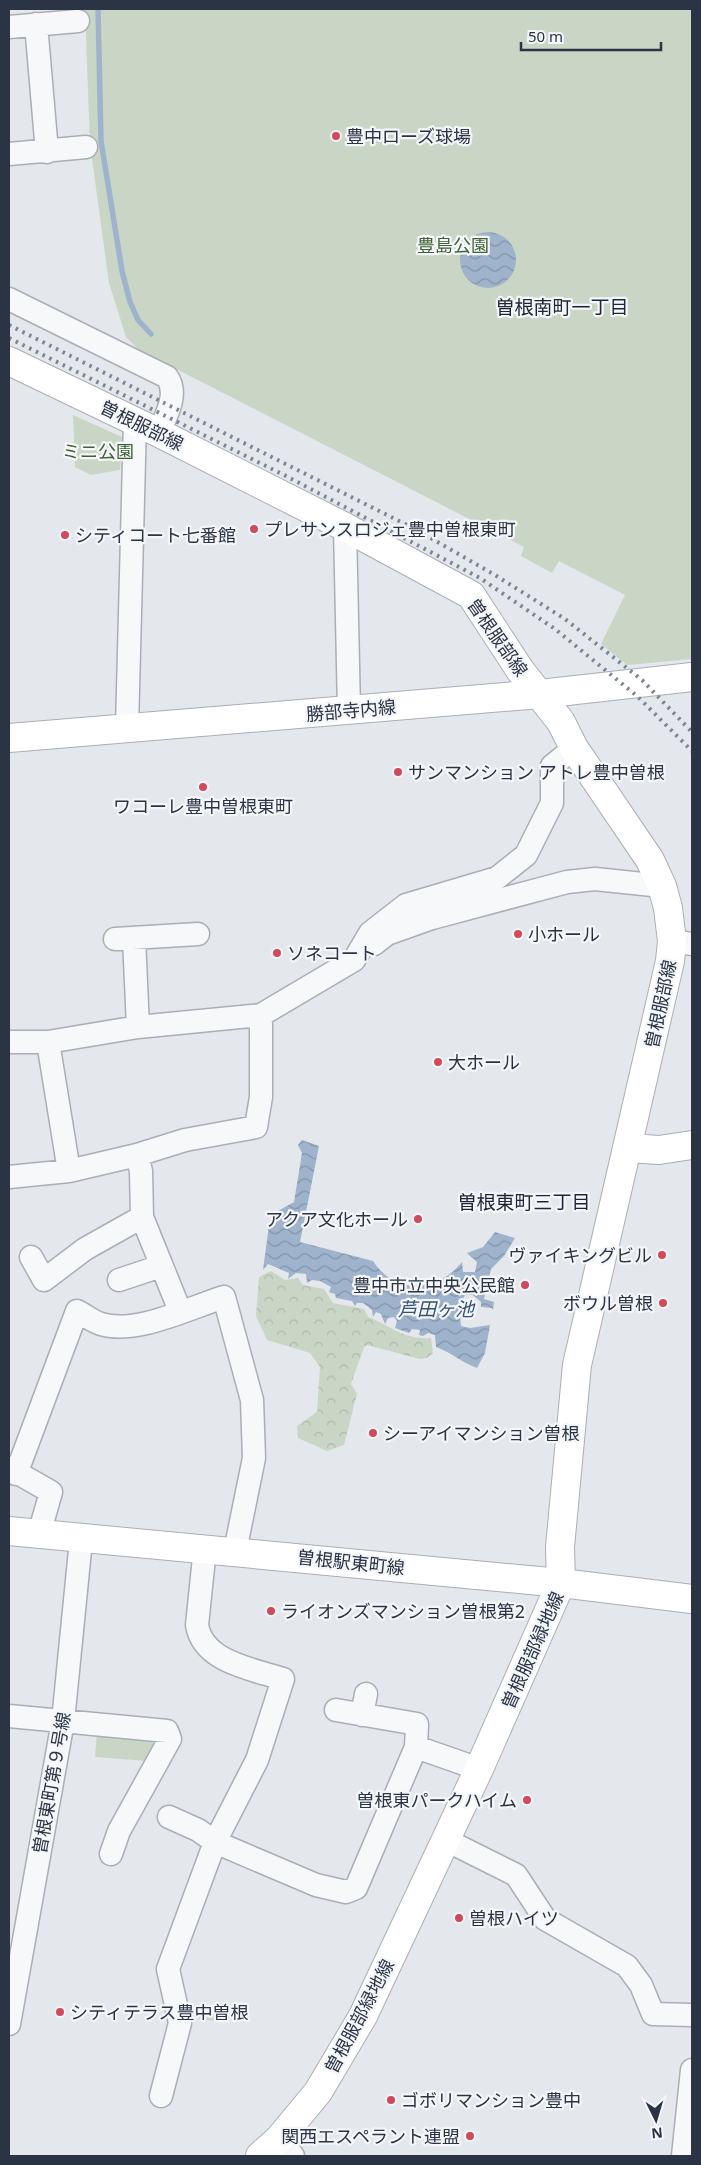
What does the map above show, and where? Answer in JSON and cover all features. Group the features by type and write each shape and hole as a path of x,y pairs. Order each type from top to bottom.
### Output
{"street":[{"path":"9,27 78,21"},
{"path":"36,24 47,152"},
{"path":"9,154 86,147"},
{"path":"9,299 167,377 172,384 173,393 159,433"},
{"name":"曽根服部線","path":"9,361 159,433 345,527 472,595 520,670 561,722 574,748 650,860 662,886 682,942 670,961 628,1148"},
{"path":"127,728 135,422"},
{"path":"345,527 349,710"},
{"name":"勝部寺内線","path":"9,738 540,694 692,677"},
{"path":"354,960 370,933 406,905 497,878 526,855 552,803 552,766 574,748"},
{"path":"9,1042 48,1042 138,1028 261,1015 354,960 387,934 432,918 567,882 595,879 662,886"},
{"path":"138,1028 124,939 198,934"},
{"path":"9,1177 68,1170 137,1155 185,1140 256,1127 261,1097 261,1015"},
{"path":"48,1042 68,1170"},
{"path":"628,1148 658,1150 692,1145"},
{"name":"曽根服部緑地線","path":"277,2150 318,2092 363,2016 479,1769 561,1583 560,1547 578,1365 628,1148"},
{"path":"137,1155 141,1171 142,1217 160,1266 180,1311"},
{"path":"31,1257 44,1280 85,1249 142,1217"},
{"path":"119,1280 160,1266"},
{"path":"39,1534 51,1492 12,1471 78,1311 101,1324 129,1328 155,1322 180,1311 224,1297 252,1400 254,1458 235,1551"},
{"name":"曽根駅東町線","path":"9,1531 81,1540 205,1548 561,1583 692,1599"},
{"name":"曽根東町第９号線","path":"9,2024 63,1721 81,1540"},
{"path":"161,2096 180,2023 168,1969 215,1842 256,1760 283,1679 234,1664 208,1648 199,1637 197,1625 205,1548"},
{"path":"169,1817 198,1830 215,1842 316,1885 346,1892 356,1888 416,1747 417,1724 364,1704 336,1710"},
{"path":"9,1716 167,1731 170,1739 119,1831 110,1854"},
{"path":"416,1747 479,1769"},
{"path":"446,1840 516,1875 545,1919 627,1966 642,1985 653,2014 692,2015"},
{"path":"683,2156 689,2131 692,2070"}],"green space":[{"name":"豊島公園","path":"85,9 692,9 692,659 627,665 601,644 625,595 559,561 552,573 521,556 524,547 139,350 126,337 109,283 90,144"},
{"name":"ミニ公園","path":"73,415 122,437 120,470 91,475 75,467"},
{"path":"271,1271 285,1280 298,1278 303,1285 324,1289 333,1303 364,1309 368,1317 405,1335 431,1338 433,1353 427,1358 420,1359 367,1345 364,1347 351,1384 357,1394 344,1445 327,1451 298,1438 297,1426 317,1412 320,1367 310,1353 267,1340 256,1316 259,1277"},
{"path":"97,1731 159,1741 148,1761 95,1757"},
{"path":"180,2002 233,2011 231,2018 202,2019 190,2014"}],"water":[{"path":"488,232 499,234 508,240 514,249 516,260 514,271 508,280 499,286 488,288 477,286 468,280 462,271 460,260 462,249 468,240 477,234"},
{"name":"芦田ヶ池","path":"302,1140 319,1146 300,1242 373,1261 382,1272 393,1280 416,1286 441,1280 462,1262 463,1272 475,1272 477,1262 467,1253 483,1247 495,1232 515,1238 504,1256 491,1269 484,1299 494,1302 493,1310 492,1308 481,1307 481,1302 473,1295 465,1295 462,1301 465,1313 460,1316 461,1326 470,1328 490,1325 485,1353 477,1368 436,1347 435,1335 428,1333 423,1336 419,1335 420,1330 412,1329 409,1333 395,1328 397,1321 394,1317 388,1318 385,1324 381,1314 376,1312 373,1317 372,1310 363,1303 357,1303 355,1306 352,1301 336,1298 335,1294 329,1292 331,1287 320,1281 312,1280 307,1283 306,1274 296,1273 288,1279 289,1273 268,1264 263,1270 269,1225 276,1212 294,1202 302,1153 298,1145"}],"waterway":[{"path":"98,9 101,141 122,271 130,302 138,320 151,334"}],"railway":[{"path":"9,325 415,529 495,575 565,619 642,680 692,732"},
{"path":"9,338 284,475 480,578 555,629 637,696 692,751"}],"place":[{"name":"豊中ローズ球場","path":"336,136"},
{"name":"プレサンスロジェ豊中曽根東町","path":"254,529"},
{"name":"シティコート七番館","path":"65,535"},
{"name":"サンマンション アトレ豊中曽根","path":"398,772"},
{"name":"ワコーレ豊中曽根東町","path":"203,787"},
{"name":"小ホール","path":"518,934"},
{"name":"ソネコート","path":"277,953"},
{"name":"大ホール","path":"438,1062"},
{"name":"アクア文化ホール","path":"418,1219"},
{"name":"ヴァイキングビル","path":"662,1255"},
{"name":"豊中市立中央公民館","path":"525,1285"},
{"name":"ボウル曽根","path":"663,1303"},
{"name":"シーアイマンション曽根","path":"373,1433"},
{"name":"ライオンズマンション曽根第2","path":"271,1611"},
{"name":"曽根東パークハイム","path":"527,1800"},
{"name":"曽根ハイツ","path":"459,1918"},
{"name":"シティテラス豊中曽根","path":"60,2012"},
{"name":"ゴボリマンション豊中","path":"391,2100"},
{"name":"関西エスペラント連盟","path":"470,2136"}],"district":[{"name":"曽根南町一丁目","path":"562,307"},
{"name":"曽根東町三丁目","path":"524,1202"}]}
